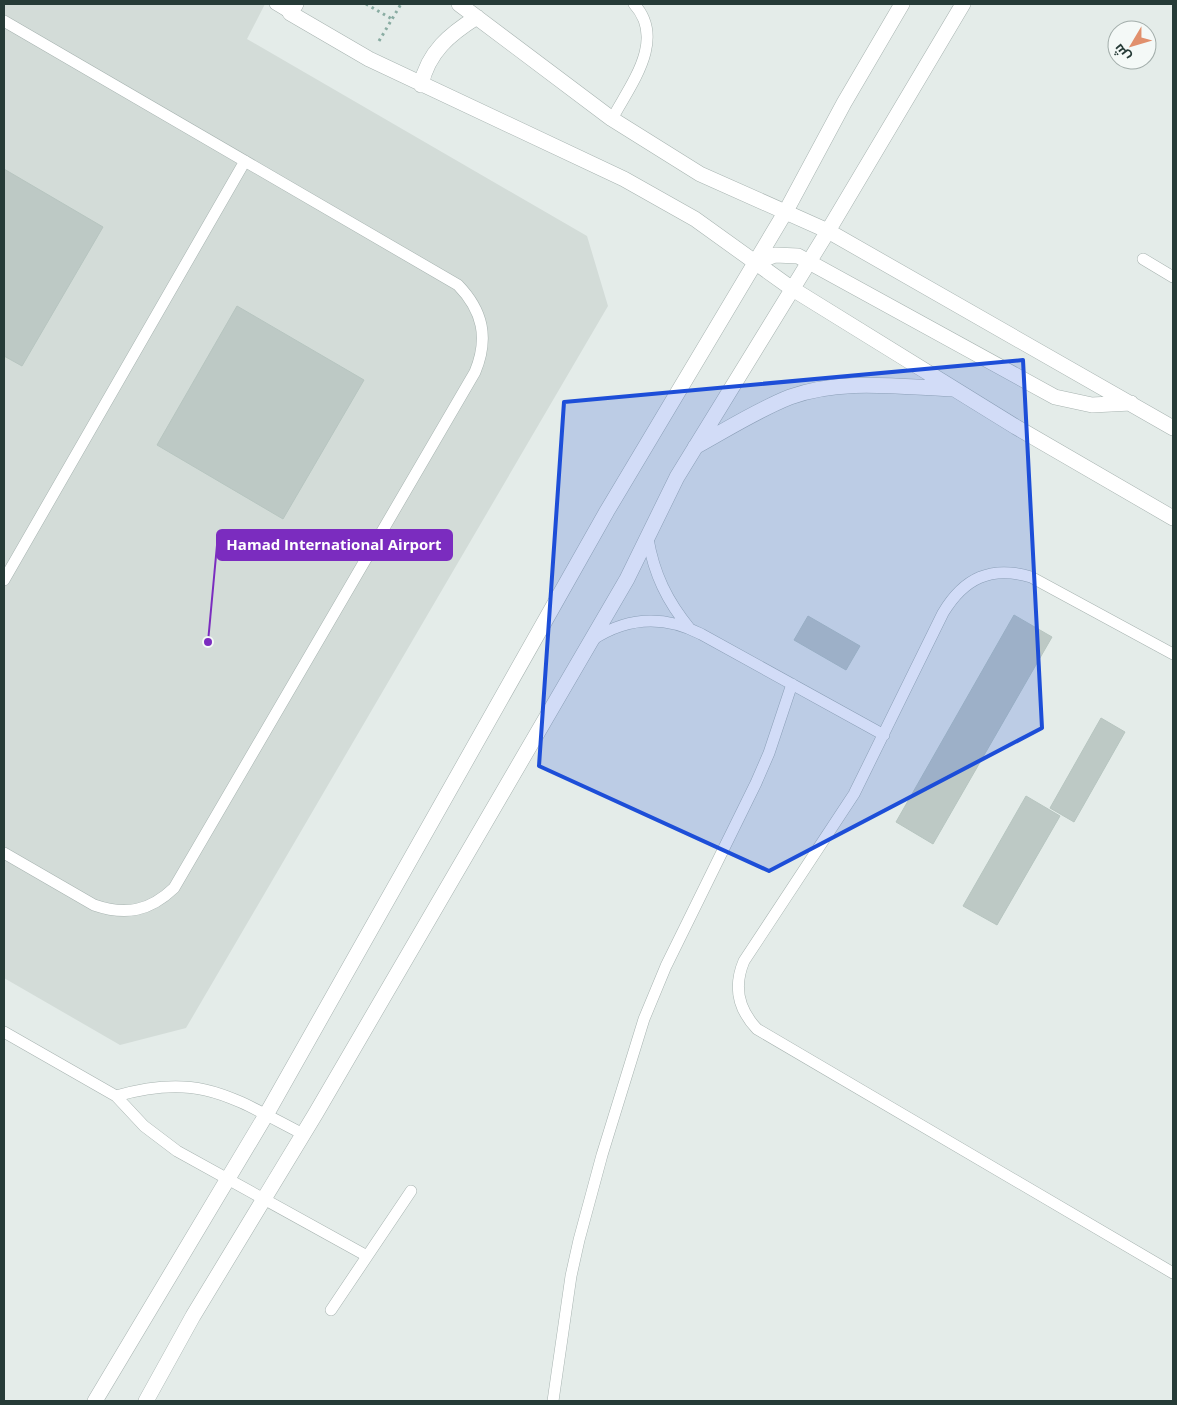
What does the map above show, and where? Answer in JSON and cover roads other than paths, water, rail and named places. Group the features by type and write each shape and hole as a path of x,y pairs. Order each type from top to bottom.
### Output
{"street":[{"path":"459,4 612,118 700,174 828,231 1173,428"},
{"path":"95,1401 266,1115 606,511 786,211 844,102 902,4"},
{"path":"146,1401 193,1316 303,1134 591,641 648,539 665,500 694,448 791,288 828,231 963,4"},
{"path":"293,8 369,59 624,179 695,219 791,288 954,389 1173,518"},
{"path":"421,85 424,71 438,48 457,29 477,17"},
{"path":"754,263 781,255 798,256 809,260 1055,397 1092,406 1131,403"},
{"path":"694,448 774,404 809,392 846,386 954,389"}],"lane":[{"path":"275,4 293,8"},
{"path":"612,118 644,58 648,46 645,20 634,4"},
{"path":"4,21 458,285 473,303 482,325 481,357 465,389 174,888 151,906 137,911 108,910 94,905 4,853"},
{"path":"4,580 245,161"},
{"path":"1143,259 1173,277"},
{"path":"648,539 658,578 666,596 690,628"},
{"path":"1173,654 1031,578 1016,573 1001,572 972,580 950,601 854,794 744,961 737,985 742,1010 757,1029 1173,1273"},
{"path":"591,641 622,624 639,621 656,620 690,628 884,735"},
{"path":"553,1401 571,1276 579,1240 602,1155 644,1019 666,966 756,783 769,753 792,684"},
{"path":"4,1032 116,1096 144,1126 166,1143 226,1179 367,1256"},
{"path":"116,1096 145,1088 174,1086 204,1089 233,1097 303,1134"},
{"path":"331,1310 411,1191"}],"place":[{"name":"Hamad International Airport","path":"208,642"}]}
